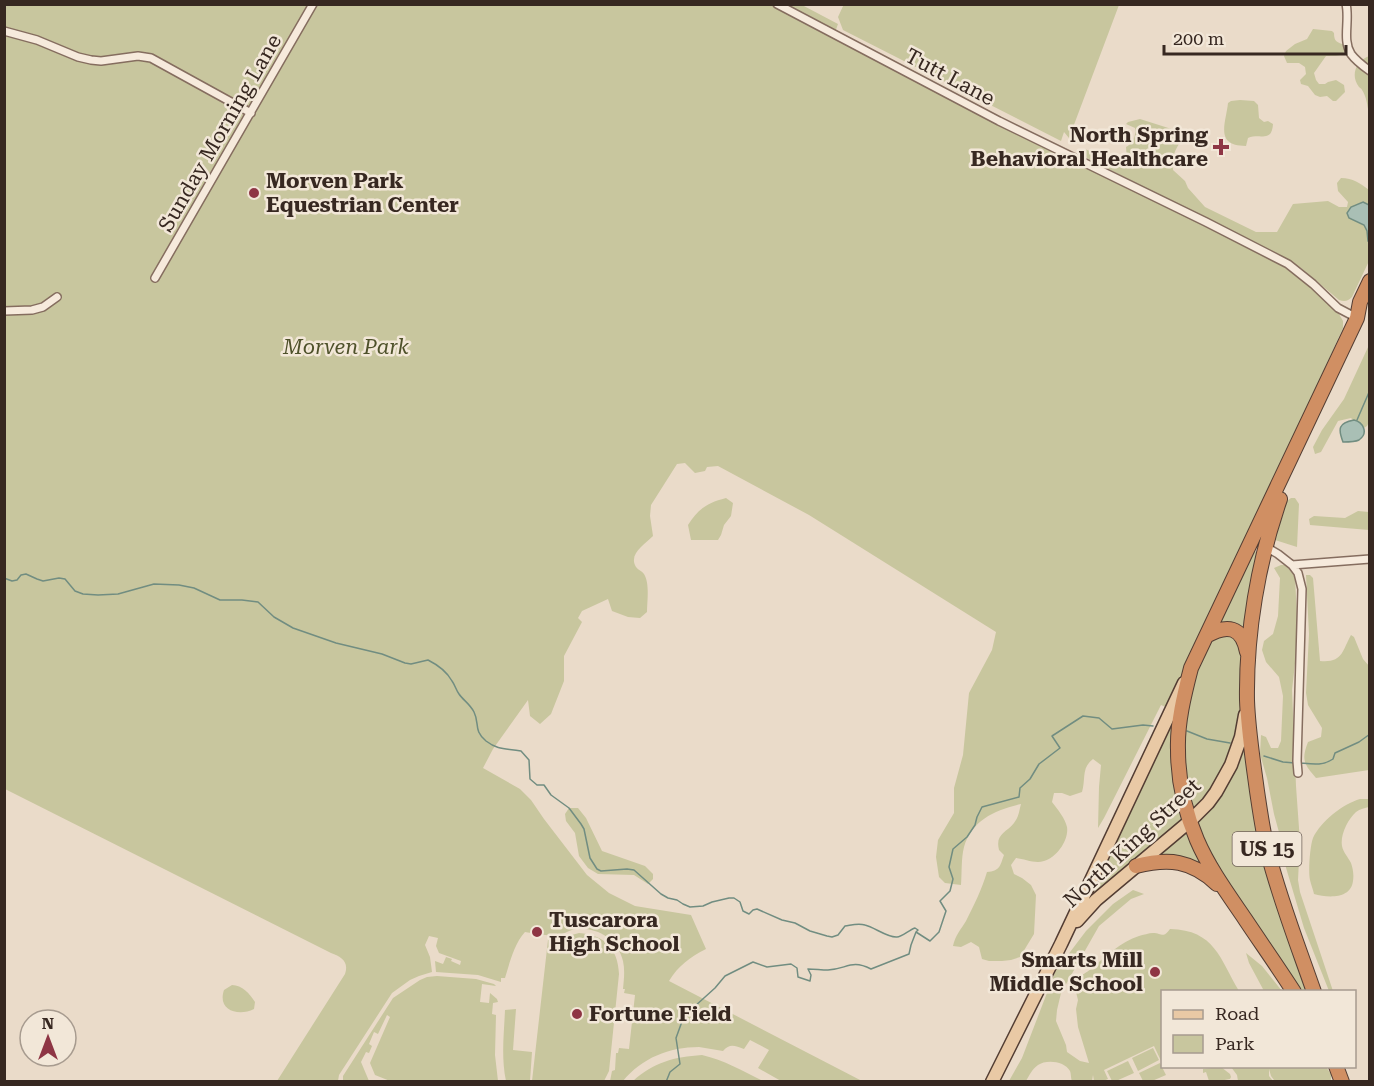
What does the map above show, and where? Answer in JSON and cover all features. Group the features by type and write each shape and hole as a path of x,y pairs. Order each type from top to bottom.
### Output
{"highway":[{"name":"US 15","path":"1293,990 1226,892 1202,850 1190,821 1181,787 1178,751 1181,715 1191,668 1357,318 1360,302 1370,281"},
{"name":"US 15","path":"1357,318 1370,303"},
{"name":"US 15","path":"1294,452 1266,548 1253,612 1247,700 1252,755 1268,852 1313,990"},
{"path":"1249,546 1257,544 1266,548"},
{"path":"1206,636 1223,628 1231,629 1244,640 1248,660"},
{"path":"1136,866 1160,862 1182,864 1199,869 1226,892"}],"main road":[{"name":"North King Street","path":"992,1082 1061,944 1191,668"},
{"name":"North King Street","path":"1061,944 1090,906 1208,803 1231,765 1241,737 1247,700"}],"street":[{"name":"Sunday Morning Lane","path":"155,278 313,4"},
{"name":"Tutt Lane","path":"777,4 999,121 1288,264 1338,308 1357,318"},
{"path":"1346,4 1348,48 1360,64 1370,71"},
{"path":"4,31 38,39 78,57 91,60 101,61 138,56 152,58 250,113"},
{"path":"4,311 32,310 43,307 57,297"},
{"path":"1266,548 1292,565 1298,573 1302,589 1297,766"},
{"path":"1292,565 1370,559"}],"green space":[{"path":"844,4 1119,5 1069,138 1064,132 1061,141 843,30 838,17"},
{"name":"Morven Park","path":"4,5 802,5 838,24 833,38 874,55 1290,264 1339,314 1343,321 1343,328 1168,708 1161,705 1098,828 1101,765 1093,759 1085,770 1082,792 1070,796 1054,793 1052,802 1067,827 1066,837 1061,847 1053,856 1044,861 1034,862 1016,858 1011,865 1014,874 1031,885 1036,895 1034,934 1020,957 1011,960 989,961 982,959 979,947 971,942 961,947 953,946 975,903 987,872 997,869 1000,865 1004,855 999,850 1000,837 1016,821 1021,804 994,813 973,830 964,847 961,885 945,883 939,877 936,857 938,840 954,813 954,788 963,755 969,693 992,650 996,632 809,515 718,466 707,467 705,471 695,473 685,463 677,464 651,505 653,536 638,550 634,558 636,567 644,574 647,583 647,612 640,618 628,617 612,611 608,599 582,611 578,618 582,622 564,656 564,681 551,714 540,724 530,716 528,700 493,749 483,768 520,789 531,800 587,875 609,893 635,906 691,915 706,949 685,962 669,981 862,1081 781,1081 758,1068 769,1050 750,1040 744,1049 730,1046 723,1051 699,1047 677,1049 647,1060 623,1081 610,1081 612,1071 615,1070 616,1053 619,1048 629,1049 635,995 624,993 624,964 616,946 599,932 584,929 555,935 525,932 515,948 505,978 501,978 501,982 478,975 436,972 435,961 443,964 446,957 460,965 461,961 439,953 436,946 438,938 429,936 425,945 430,957 432,972 410,980 392,993 339,1075 338,1081 277,1081 345,974 344,960 5,789"},
{"path":"1313,29 1332,31 1337,41 1345,45 1342,54 1326,56 1314,73 1319,84 1336,80 1344,85 1345,92 1336,101 1327,96 1315,95 1308,86 1301,84 1300,80 1306,74 1305,67 1299,63 1287,63 1284,56 1286,51 1295,44 1307,39"},
{"path":"1369,56 1369,110 1362,89 1356,82 1355,73 1361,61"},
{"path":"1240,100 1254,101 1258,105 1259,118 1273,124 1270,134 1248,138 1246,146 1229,142 1224,132 1228,103"},
{"path":"1140,119 1181,132 1183,137 1175,152 1173,170 1185,181 1188,188 1205,207 1256,232 1277,232 1293,204 1328,201 1339,207 1347,207 1348,202 1338,191 1337,183 1341,178 1356,181 1369,190 1369,261 1352,297 1346,301 1339,300 1301,268 1081,155 1080,150 1085,149 1111,161 1127,159 1126,147 1134,139 1135,128 1126,124"},
{"path":"1369,345 1370,420 1362,429 1351,418 1338,421 1321,452 1315,454 1313,447 1344,399"},
{"path":"726,498 733,503 731,516 724,525 718,540 691,540 688,525 695,515 713,502"},
{"path":"1295,498 1299,504 1297,547 1275,540 1287,501"},
{"path":"1358,511 1369,512 1369,530 1310,525 1309,519 1314,516 1345,518"},
{"path":"1254,550 1258,554 1246,635 1214,627"},
{"path":"1286,565 1295,577 1298,637 1292,690 1300,842 1298,880 1333,990 1329,990 1304,928 1284,861 1260,754 1261,735 1266,737 1271,748 1278,748 1281,741 1283,696 1279,677 1266,662 1262,650 1264,641 1273,634 1278,616 1280,578 1274,568"},
{"path":"1306,575 1313,578 1320,661 1338,658 1351,635 1369,666 1369,770 1316,778 1305,762 1308,742 1321,737 1322,728 1308,705 1306,693 1309,634"},
{"path":"1228,632 1242,644 1241,710 1236,741 1217,782 1199,807 1192,810 1183,775 1185,711 1191,683 1209,641"},
{"path":"1178,706 1187,820 1079,908"},
{"path":"1245,736 1310,990 1296,990 1206,849 1196,820"},
{"path":"1360,799 1369,799 1369,807 1353,815 1342,837 1343,850 1352,868 1351,887 1338,896 1314,894 1309,871 1313,838 1321,825 1333,814"},
{"path":"569,808 578,808 586,818 602,851 645,866 653,874 653,879 648,884 634,875 598,874 588,868 579,856 575,833 566,821 565,814"},
{"path":"1188,826 1214,875 1148,860"},
{"path":"1133,890 1144,894 1131,899 1099,926 1061,993 1057,1010 1056,1021 1067,1052 1080,1061 1089,1063 1078,1027 1076,1009 1078,1000 1074,984 1080,976 1114,950 1139,936 1153,933 1164,935 1170,929 1197,935 1214,948 1238,990 1161,990 1161,1061 1154,1046 1104,1070 1108,1079 1103,1081 1094,1081 1093,1075 1092,1081 1072,1081 1068,1068 1060,1063 1050,1062 1041,1063 1026,1081 1009,1081 1022,1058 1055,972 1086,931 1113,904"},
{"name":"Fortune Field","path":"579,933 603,940 613,951 618,965 609,1071 604,1081 532,1081 548,940 559,941"},
{"path":"1246,953 1262,966 1281,990 1263,990"},
{"path":"437,976 476,979 496,986 482,984 480,1002 489,1003 490,993 498,1002 493,1003 492,1014 496,1015 495,1055 498,1081 390,1081 375,1075 370,1063 390,1017 387,1015 378,1034 374,1032 369,1044 372,1046 369,1053 366,1052 361,1062 369,1081 343,1081 343,1076 393,998 420,980"},
{"path":"232,985 248,993 255,1002 254,1009 236,1012 226,1007 223,1003 224,990"},
{"path":"516,1009 513,1050 532,1052 530,1081 506,1081 504,1072 505,1010"},
{"path":"1153,1048 1159,1060 1138,1071 1132,1058"},
{"path":"702,1055 726,1063 763,1081 633,1081 657,1065 682,1057"},
{"path":"1128,1061 1134,1073 1112,1081 1107,1071"},
{"path":"1160,1063 1166,1075 1152,1081 1143,1081 1139,1073"},
{"path":"1222,1068 1231,1077 1209,1081 1203,1069"},
{"path":"1232,1068 1327,1068 1331,1074 1331,1081 1274,1080 1269,1069 1269,1076 1273,1081 1238,1081"}],"shaded area":[{"path":"1363,202 1369,205 1369,241 1364,225 1349,218 1347,213 1351,207"},
{"path":"1354,420 1362,425 1364,434 1357,441 1343,442 1340,434 1342,425"}],"waterway":[{"path":"1357,420 1370,390"},
{"path":"4,578 12,581 26,574 43,581 65,579 75,591 98,595 118,594 154,584 179,585 194,588 220,600 258,602 274,617 293,628 336,643 382,654 405,663 428,660 448,675 459,694 472,709 482,737 503,749 521,751 529,760 530,779 537,785 544,785 551,795 569,808 584,829 590,858 597,869 601,871 634,870 661,894 690,907 734,898 740,902 743,911 749,914 757,909 810,931 832,937 838,935 845,926 857,924 869,926 893,937 901,936 915,928 918,930 916,932"},
{"path":"666,1082 670,1072 680,1064 676,1038 684,1016 725,976 753,962 767,967 791,964 797,968 798,977 810,981 811,975 808,969 828,970 854,965 871,969 909,954 916,932 930,941 939,932 946,911 940,901 950,891 953,879 949,867 953,849 967,837 982,807 1019,797 1020,788 1030,779 1039,764 1060,748 1052,736 1083,716 1099,718 1112,729 1153,726"},
{"path":"1187,731 1207,739 1230,743"},
{"path":"1300,763 1325,763 1333,759 1335,753 1370,734"},
{"path":"1264,756 1295,763"}],"place":[{"name":"North Spring Behavioral Healthcare","path":"1221,147"},
{"name":"Morven Park Equestrian Center","path":"254,193"},
{"name":"Tuscarora High School","path":"537,932"},
{"name":"Smarts Mill Middle School","path":"1155,972"},
{"name":"Fortune Field","path":"577,1014"}]}
